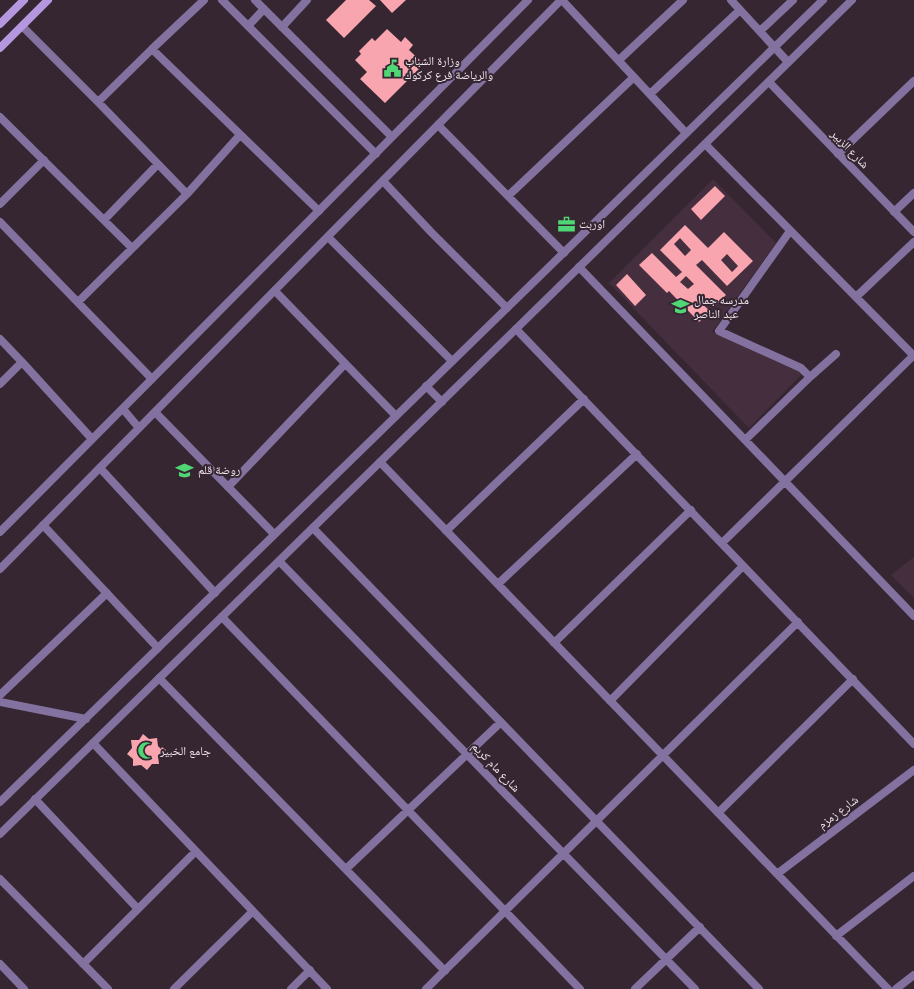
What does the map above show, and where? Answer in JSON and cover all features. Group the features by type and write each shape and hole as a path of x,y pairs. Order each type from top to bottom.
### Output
{"main road":[{"path":"0,24 24,0"},
{"path":"0,48 48,0"}],"street":[{"path":"98,102 204,0"},
{"path":"222,0 376,154"},
{"path":"255,0 392,137"},
{"path":"282,27 307,0"},
{"path":"0,532 528,0"},
{"path":"0,569 561,0 686,133"},
{"path":"619,60 683,0"},
{"path":"731,0 788,62"},
{"path":"760,31 793,0"},
{"path":"0,802 823,0"},
{"path":"0,834 852,0"},
{"path":"248,26 264,9"},
{"path":"650,94 740,10"},
{"path":"22,26 187,194"},
{"path":"152,49 319,211"},
{"path":"508,196 634,77"},
{"path":"838,154 914,81"},
{"name":"شارع الزبير","path":"768,82 914,232"},
{"path":"0,117 132,248"},
{"path":"438,125 564,253"},
{"path":"78,302 187,194 240,135"},
{"path":"705,144 914,356 722,543"},
{"path":"0,204 44,160"},
{"path":"104,220 158,164"},
{"path":"383,181 431,232 507,308"},
{"path":"894,212 914,193"},
{"path":"0,222 152,379"},
{"path":"790,231 720,331 801,368 810,377"},
{"path":"328,237 452,361"},
{"path":"856,298 914,242"},
{"path":"579,267 914,616"},
{"path":"275,291 396,416"},
{"path":"516,329 914,744"},
{"path":"0,339 92,439"},
{"path":"745,440 836,354"},
{"path":"0,384 22,362"},
{"path":"228,487 345,364"},
{"path":"426,386 442,402"},
{"path":"446,531 584,399"},
{"path":"123,408 139,428"},
{"path":"155,412 274,534"},
{"path":"498,584 637,454"},
{"path":"380,462 888,989"},
{"path":"100,468 215,593"},
{"path":"554,643 691,510"},
{"path":"43,525 158,648"},
{"path":"313,528 759,989"},
{"name":"شارع مام كريم","path":"279,561 696,989"},
{"path":"610,701 743,566"},
{"path":"0,696 106,593"},
{"path":"222,617 580,989"},
{"path":"426,989 798,622"},
{"path":"159,678 445,971"},
{"path":"718,813 853,679"},
{"path":"0,702 86,719"},
{"path":"346,869 500,722"},
{"path":"93,743 328,989"},
{"name":"شارع زمزم","path":"777,874 914,770"},
{"path":"35,799 138,908"},
{"path":"83,964 196,851"},
{"path":"836,936 914,876"},
{"path":"0,879 108,989"},
{"path":"174,989 253,911"},
{"path":"635,989 700,927"},
{"path":"0,964 24,989"},
{"path":"291,989 310,970"},
{"path":"896,989 914,975"}],"shaded area":[{"name":"مدرسه جمال عبد الناصر","path":"713,179 776,243 712,332 803,373 749,428 609,283"},
{"path":"914,557 914,598 891,575"}],"building":[{"path":"346,0 369,0 376,6 344,38 326,20"},
{"path":"380,0 406,0 392,13"},
{"name":"وزارة الشباب والرياضة فرع كركوك","path":"387,29 401,42 405,37 413,45 409,50 424,64 385,103 360,79 367,72 355,60 361,54 359,51 372,38 375,41"},
{"path":"715,186 725,196 701,220 691,209"},
{"path":"685,225 708,248 724,232 753,261 727,286 702,260 696,265 726,295 715,306 706,298 701,303 710,311 699,322 669,291 667,293 639,265 652,253 676,277 682,272 660,250","holes":["680,238 691,250 685,256 674,244","727,254 738,266 732,272 721,260","686,276 694,284 688,289 680,282"]},
{"path":"627,274 646,295 635,306 616,285"},
{"name":"جامع الخبير","path":"143,734 149,739 157,738 158,746 161,749 162,747 166,750 163,754 162,752 158,756 159,764 152,764 147,770 141,765 133,766 133,759 127,754 132,748 131,740 139,740"}],"place":[{"name":"وزارة الشباب والرياضة فرع كركوك","path":"392,68"},
{"name":"اوربت","path":"566,224"},
{"name":"مدرسه جمال عبد الناصر","path":"681,307"},
{"name":"روضة قلم","path":"185,470"},
{"name":"جامع الخبير","path":"147,751"}]}
